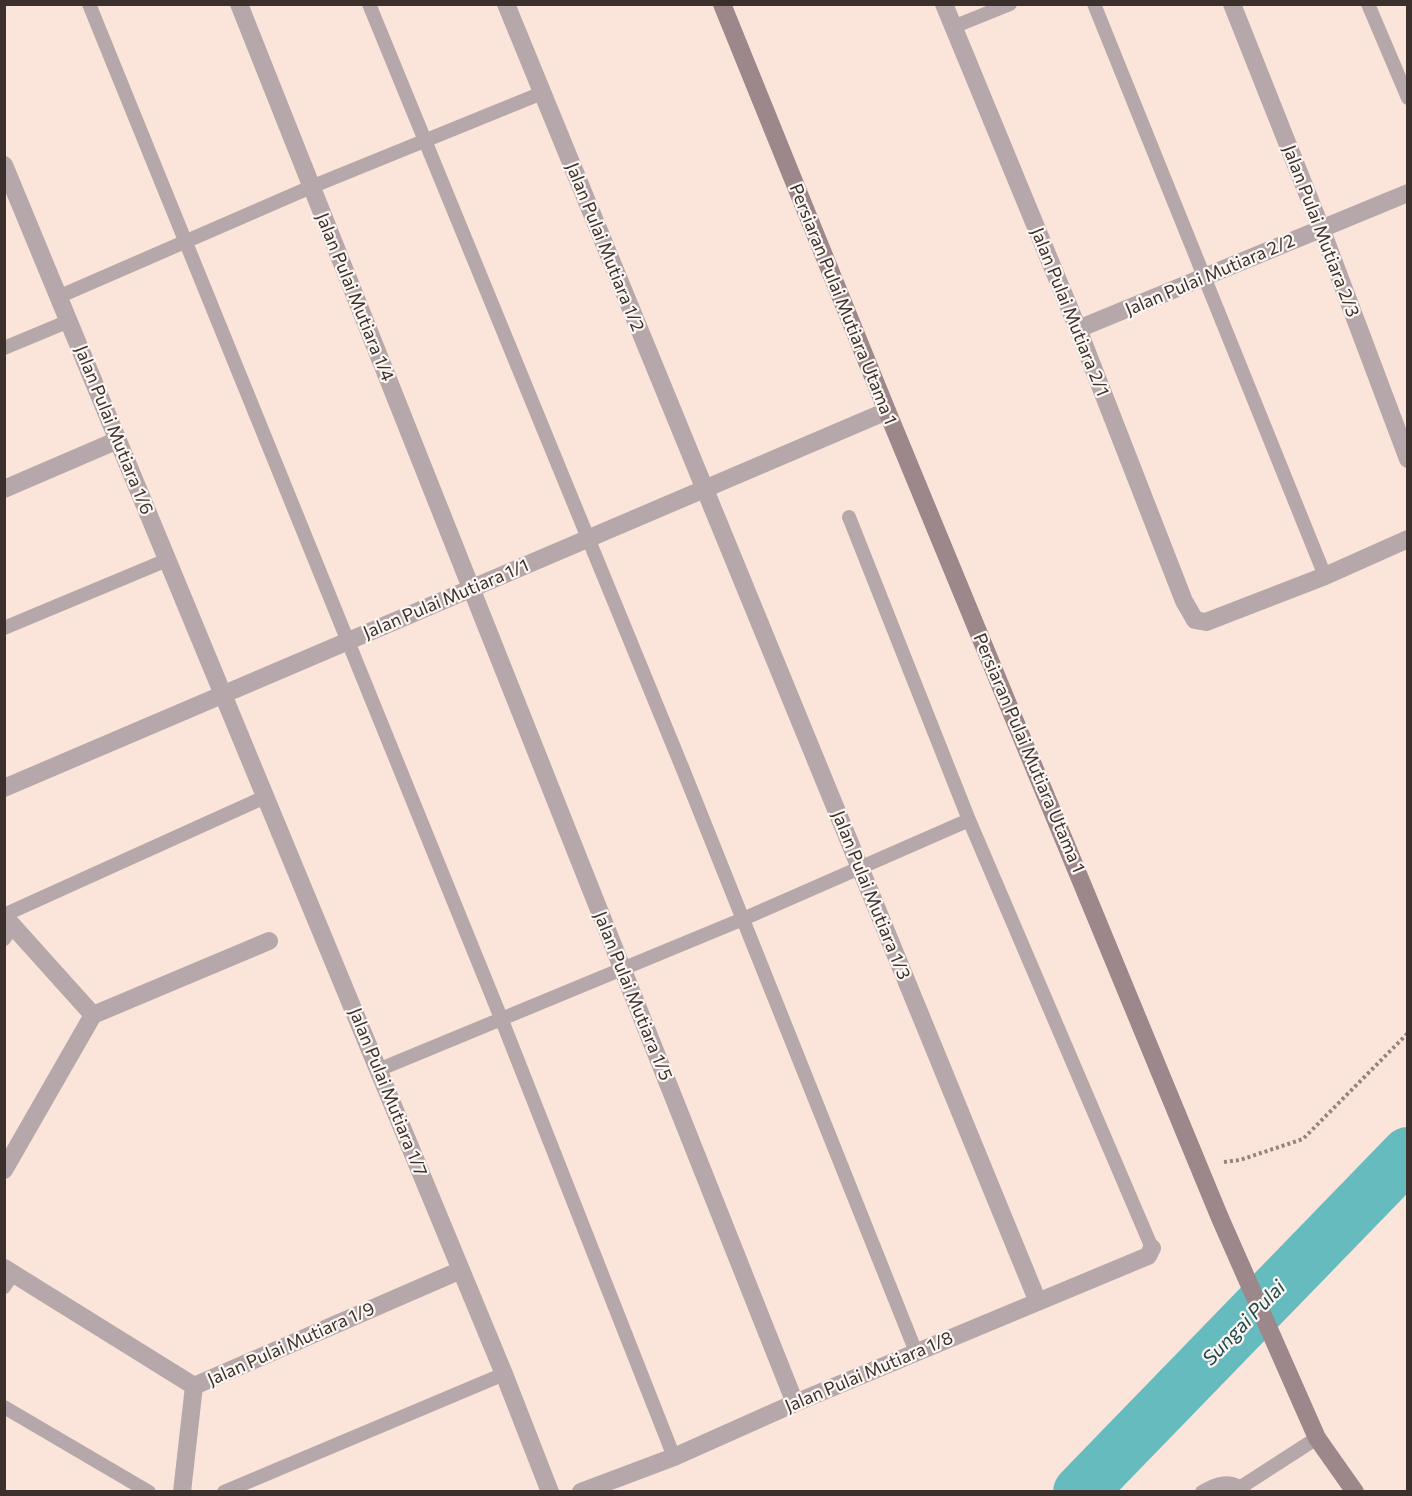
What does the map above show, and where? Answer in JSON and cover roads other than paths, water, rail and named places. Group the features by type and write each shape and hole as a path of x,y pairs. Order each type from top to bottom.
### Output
{"main road":[{"name":"Persiaran Pulai Mutiara Utama 1","path":"722,4 886,411 1220,1218 1317,1438 1355,1491"}],"street":[{"name":"Jalan Pulai Mutiara 1/4","path":"239,4 471,589"},
{"name":"Jalan Pulai Mutiara 1/2","path":"506,4 705,489"},
{"name":"Jalan Pulai Mutiara 2/1","path":"944,4 1078,329 1184,601 1195,620 1206,622 1324,576"},
{"name":"Jalan Pulai Mutiara 2/3","path":"1232,4 1321,228 1407,459"},
{"name":"Jalan Pulai Mutiara 1/6","path":"4,165 11,199 69,321 223,694"},
{"name":"Jalan Pulai Mutiara 2/2","path":"1078,329 1407,193"},
{"name":"Jalan Pulai Mutiara 1/1","path":"4,788 886,411"},
{"path":"4,489 118,440"},
{"name":"Jalan Pulai Mutiara 1/3","path":"705,489 1038,1302"},
{"path":"1324,576 1407,539"},
{"name":"Jalan Pulai Mutiara 1/5","path":"471,589 795,1403"},
{"name":"Jalan Pulai Mutiara 1/7","path":"223,694 504,1374 550,1491"},
{"path":"7,924 93,1015"},
{"path":"4,1170 93,1015 269,941"},
{"name":"Jalan Pulai Mutiara 1/8","path":"581,1491 674,1457 795,1403 1148,1257 1152,1248"},
{"name":"Jalan Pulai Mutiara 1/9","path":"7,1276 194,1386 461,1270"},
{"path":"182,1491 194,1386"}],"lane":[{"path":"89,4 501,1018 674,1457"},
{"path":"369,4 589,538 916,1353"},
{"path":"953,27 1010,4"},
{"path":"1094,4 1324,576"},
{"path":"1368,4 1407,98"},
{"path":"58,297 311,187 542,93"},
{"path":"4,348 69,321"},
{"path":"849,518 969,820 1152,1248"},
{"path":"4,628 167,560"},
{"path":"7,924 265,797"},
{"path":"378,1070 622,967 743,919 969,820"},
{"path":"224,1491 504,1374"},
{"path":"4,1407 149,1491"},
{"path":"1202,1491 1220,1483 1232,1483 1242,1489 1317,1438"}],"waterway":[{"name":"Sungai Pulai","path":"1080,1492 1408,1154"}]}
